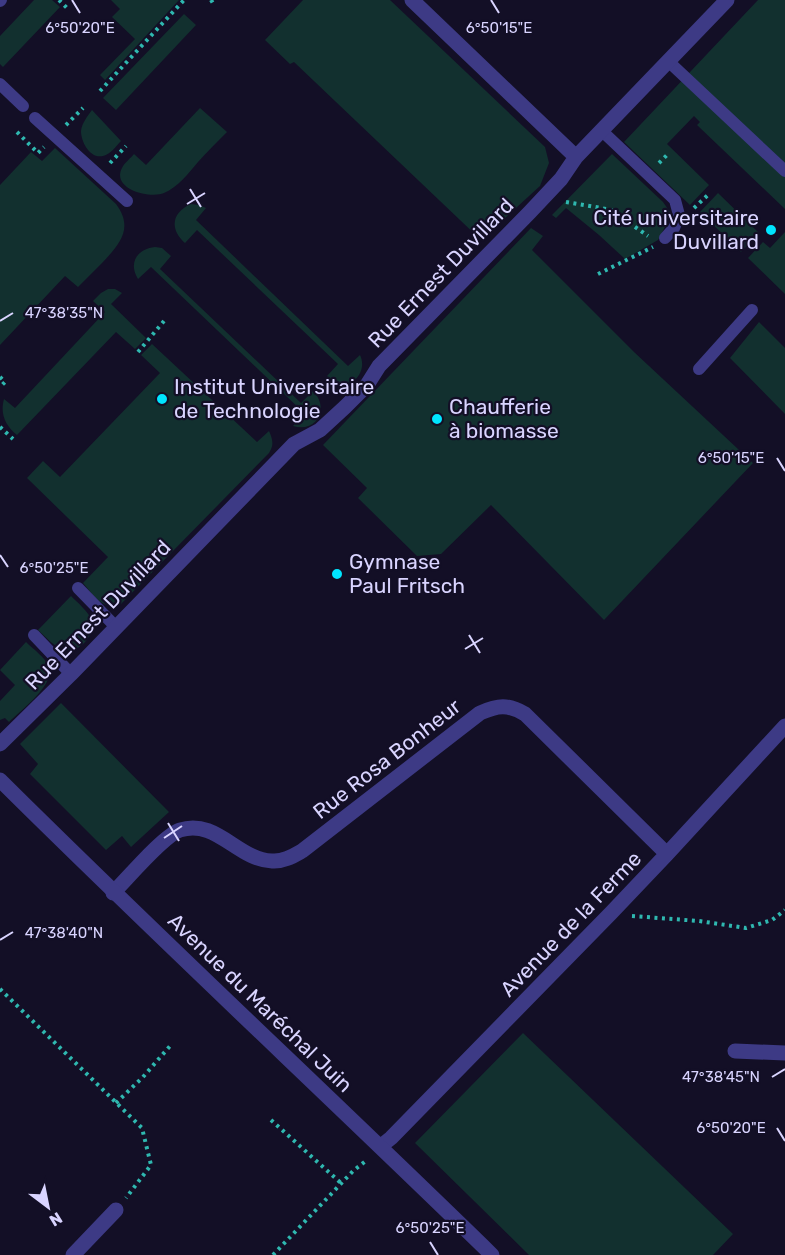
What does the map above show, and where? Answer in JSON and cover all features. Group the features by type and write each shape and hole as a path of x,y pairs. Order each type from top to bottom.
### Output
{"street":[{"path":"412,0 576,156"},
{"name":"Rue Ernest Duvillard","path":"0,744 294,444 320,430 367,385 379,366 539,203 561,179 576,156 602,132 727,0"},
{"name":"Rue Rosa Bonheur","path":"114,893 167,838 179,830 196,827 209,830 251,855 274,861 287,859 302,851 480,713 499,706 516,709 525,714 668,854"},
{"name":"Avenue de la Ferme","path":"381,1146 612,913 785,726"},
{"name":"Avenue du Maréchal Juin","path":"0,780 114,893 381,1146 492,1255"},
{"path":"735,1051 785,1053"},
{"path":"73,1255 116,1210"}],"lane":[{"path":"668,62 785,171"},
{"path":"0,84 23,106"},
{"path":"35,118 127,201"},
{"path":"602,132 675,200 679,215 674,228 665,238"},
{"path":"699,369 752,310"},
{"path":"78,588 116,627"},
{"path":"33,634 71,674"}],"path":[{"path":"59,0 68,9"},
{"path":"100,91 184,0"},
{"path":"211,0 214,5"},
{"path":"100,175 126,146"},
{"path":"539,203 569,202 611,210 650,237"},
{"path":"598,274 647,248"},
{"path":"138,352 164,321"},
{"path":"0,377 5,382 0,387"},
{"path":"0,427 13,439"},
{"path":"612,913 746,928 772,920 785,910"},
{"path":"0,989 142,1128 152,1165 116,1210"},
{"path":"116,1103 170,1046"},
{"path":"271,1120 342,1184"},
{"path":"273,1255 353,1171 381,1146"}],"green space":[{"path":"34,0 52,0 60,7 3,67 0,64 0,36"},
{"path":"111,0 179,0 105,80 100,75 135,39 112,17 120,9"},
{"path":"303,0 390,0 545,147 549,163 540,186 481,240 294,62 290,64 265,40"},
{"path":"758,0 785,0 785,209 697,125 700,122 694,116 667,144 709,185 690,205 624,142"},
{"path":"184,14 196,25 116,110 103,98"},
{"path":"200,108 227,132 182,180 164,193 150,195 127,187 120,175 126,162 134,154 146,165"},
{"path":"92,110 121,141 111,152 103,156 90,152 81,135 82,125"},
{"path":"55,148 116,204 124,221 124,228 119,242 109,256 78,287 65,276 0,345 0,185 31,152 42,161"},
{"path":"612,154 663,202 670,212 658,240 625,259 566,208 556,218 552,215"},
{"path":"718,193 759,233 741,252 700,212"},
{"path":"191,204 206,208 196,220 348,366 360,355 361,371 355,380 339,384 329,379 327,376 338,364 197,230 185,243 180,238 175,221 180,212"},
{"path":"531,228 543,236 532,250 634,352 753,463 604,620 491,505 441,554 417,556 358,498 367,488 323,445"},
{"path":"785,232 785,294 748,258 763,242 770,248"},
{"path":"155,247 162,248 171,256 160,269 301,403 313,391 320,405 318,418 314,422 309,426 293,426 304,413 151,267 138,279 134,268 136,258 143,251"},
{"path":"108,289 115,289 122,293 111,304 146,338 135,349 116,332 17,435 5,419 4,399 15,408 105,312 93,301"},
{"path":"759,322 785,348 785,414 730,358"},
{"path":"152,344 257,442 269,431 272,445 269,453 121,604 111,606 99,600 83,583 108,557 27,478 43,461 60,477 160,373 141,355"},
{"path":"71,596 83,607 93,626 85,642 75,649 64,650 38,630"},
{"path":"26,642 39,653 49,667 47,682 29,704 9,722 5,718 0,720 0,701 15,685 0,670"},
{"path":"61,703 169,812 131,847 122,836 106,850 30,774 38,764 20,744"},
{"path":"523,1033 733,1234 713,1255 529,1255 415,1143"}],"place":[{"name":"Cité universitaire Duvillard","path":"771,230"},
{"name":"Institut Universitaire de Technologie","path":"162,399"},
{"name":"Chaufferie à biomasse","path":"437,419"},
{"name":"Gymnase Paul Fritsch","path":"337,574"}]}
